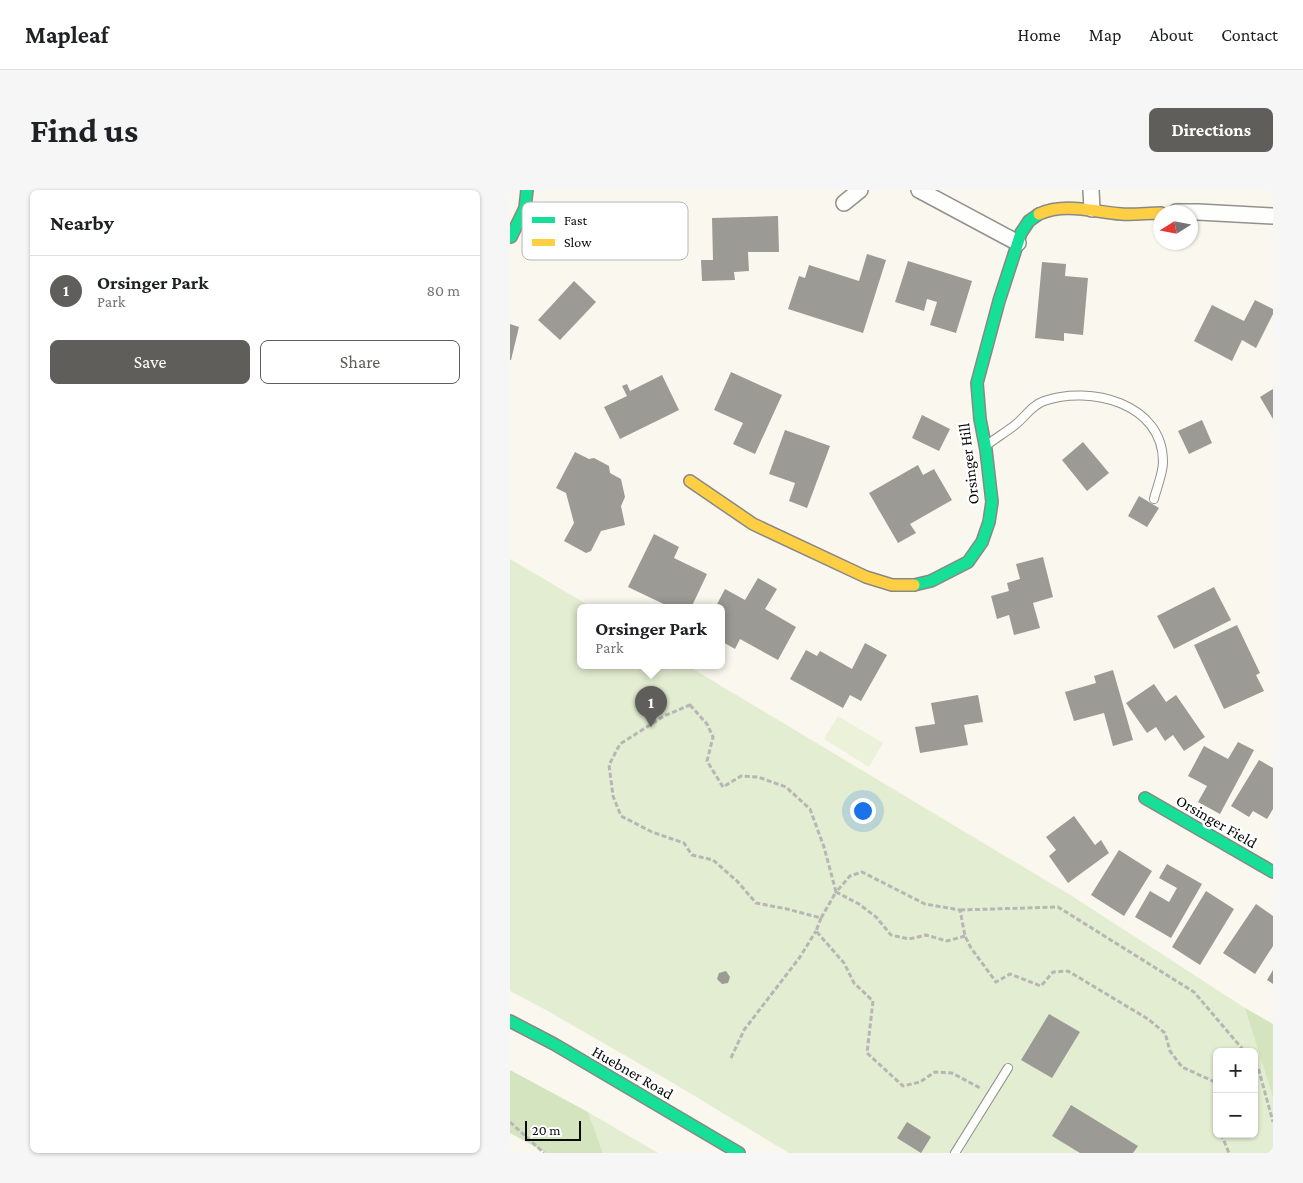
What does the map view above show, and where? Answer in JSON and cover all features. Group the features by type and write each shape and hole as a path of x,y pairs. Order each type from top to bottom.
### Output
{"street":[{"path":"844,203 860,190"},
{"path":"919,190 1018,243"},
{"path":"1091,190 1092,209"},
{"name":"Orsinger Hill","path":"690,481 753,524 866,577 892,584 913,585 931,580 968,562 982,542 989,522 992,502 986,446 980,419 976,383 1025,224 1030,218 1040,213 1066,207 1120,214 1153,213"},
{"path":"1198,212 1273,216"},
{"path":"511,237 522,214"},
{"name":"Orsinger Field","path":"1145,798 1273,872"},
{"name":"Huebner Road","path":"510,1021 554,1044 739,1153"}],"lane":[{"path":"986,446 1016,424 1042,401 1060,396 1082,394 1122,403 1138,411 1156,432 1162,446 1164,463 1154,498"},
{"path":"955,1153 1008,1068"}],"path":[{"path":"821,918 756,903 736,881 712,860 692,855 684,844 652,832 621,816 613,796 609,765 620,744 664,716 690,705 707,724 713,737 707,761 723,787 741,776 758,777 786,787 810,809 824,847 836,892 859,904 876,917 891,935 909,939 926,935 947,941 964,936"},
{"path":"731,1058 744,1030 800,957 836,892 850,876 862,872 925,904 960,910 1058,907 1194,992 1242,1048"},
{"path":"960,910 964,936 996,982 1010,974 1041,986 1053,972 1068,971 1148,1019 1165,1032 1170,1051 1182,1068 1213,1081"},
{"path":"816,931 844,963 854,983 873,1001 867,1052 880,1066 903,1086 920,1082 935,1072 952,1073 991,1095"},
{"path":"1258,1068 1273,1122"},
{"path":"510,1122 544,1153"},
{"path":"1223,1138 1229,1153"}],"green space":[{"path":"510,559 586,604 577,604 577,669 693,669 1072,896 1273,1026 1273,1153 789,1153 678,1086 510,991"},
{"path":"838,716 883,743 869,767 824,739"},
{"path":"1245,1008 1273,1024 1273,1097 1258,1048"},
{"path":"510,1070 588,1112 603,1153 546,1153 510,1133"},
{"path":"588,1112 658,1153 603,1153"}],"building":[{"path":"778,216 779,252 748,252 749,271 734,272 735,280 702,281 701,260 713,260 712,218"},
{"path":"867,254 886,260 863,333 788,309 799,276 805,278 809,265 859,281"},
{"path":"908,261 972,281 956,333 930,325 937,302 927,299 924,311 895,302"},
{"path":"1042,262 1066,264 1065,276 1088,278 1083,335 1064,333 1064,341 1035,338"},
{"path":"574,281 596,302 560,340 538,320"},
{"path":"1255,300 1273,309 1273,314 1256,348 1242,340 1232,361 1194,341 1212,305 1244,321"},
{"path":"510,324 519,327 511,360 510,360"},
{"path":"731,372 782,395 755,454 733,444 743,423 714,410"},
{"path":"662,375 679,410 620,439 604,407 627,396 622,386 627,384 630,391"},
{"path":"1273,389 1273,419 1260,397"},
{"path":"922,415 950,429 939,451 912,438"},
{"path":"1202,420 1212,443 1189,454 1178,431"},
{"path":"785,430 830,446 807,508 789,501 795,483 769,474"},
{"path":"1083,442 1109,473 1087,491 1062,460"},
{"path":"575,452 589,459 594,458 609,466 610,473 621,479 625,497 621,506 625,525 601,531 591,551 586,553 564,541 574,523 566,493 556,488"},
{"path":"918,465 923,475 934,469 952,500 910,524 916,533 898,543 869,493"},
{"path":"1139,496 1159,508 1147,527 1128,516"},
{"path":"654,534 679,547 674,558 707,574 693,604 664,604 628,587"},
{"path":"1043,557 1053,597 1033,603 1040,628 1014,635 1009,615 997,619 991,596 1009,591 1007,583 1020,579 1016,564"},
{"path":"758,578 777,589 765,609 796,627 778,660 740,639 735,649 725,643 725,604 717,604 725,589 745,600"},
{"path":"1214,587 1231,620 1174,649 1157,616"},
{"path":"1237,625 1260,673 1256,675 1264,691 1224,709 1194,645"},
{"path":"865,643 887,655 861,701 850,695 843,708 790,679 806,650 817,656 820,651 852,669"},
{"path":"1113,670 1133,740 1113,746 1104,713 1074,721 1065,692 1096,683 1094,676"},
{"path":"1154,684 1166,702 1176,695 1205,737 1184,751 1173,735 1165,741 1156,727 1147,733 1126,703"},
{"path":"978,695 983,722 964,725 968,745 920,753 915,727 935,724 931,703"},
{"path":"1238,742 1254,750 1220,814 1198,802 1207,786 1188,776 1204,746 1228,759"},
{"path":"1259,760 1273,768 1273,809 1267,819 1253,811 1249,817 1231,806"},
{"path":"1074,816 1095,845 1101,840 1109,853 1068,883 1049,856 1056,850 1046,837"},
{"path":"1119,850 1152,871 1124,916 1091,895"},
{"path":"1167,864 1202,884 1171,938 1135,917 1150,891 1169,902 1177,888 1159,878"},
{"path":"1206,891 1234,909 1200,965 1172,947"},
{"path":"1256,904 1273,916 1273,946 1255,974 1223,953"},
{"path":"1273,970 1273,984 1267,980"},
{"path":"726,971 730,977 728,983 722,984 717,979 719,973"},
{"path":"1049,1014 1080,1032 1052,1078 1021,1060"},
{"path":"1071,1105 1138,1146 1133,1153 1080,1153 1052,1136"},
{"path":"907,1122 931,1137 921,1153 897,1138"}],"traffic: fast":[{"path":"526,202 527,190"},
{"path":"511,237 522,214"},
{"path":"914,585 931,581 968,562 982,542 989,522 992,502 986,450 980,419 977,383 999,301 1021,233 1029,221 1039,214"},
{"path":"1145,798 1273,872"},
{"path":"510,1021 554,1044 739,1153"}],"traffic: slow":[{"path":"1039,214 1049,210 1069,208 1121,214 1153,213"},
{"path":"690,481 753,524 866,577 892,585 914,585"}],"place":[{"name":"Orsinger Park","path":"651,727"}]}
